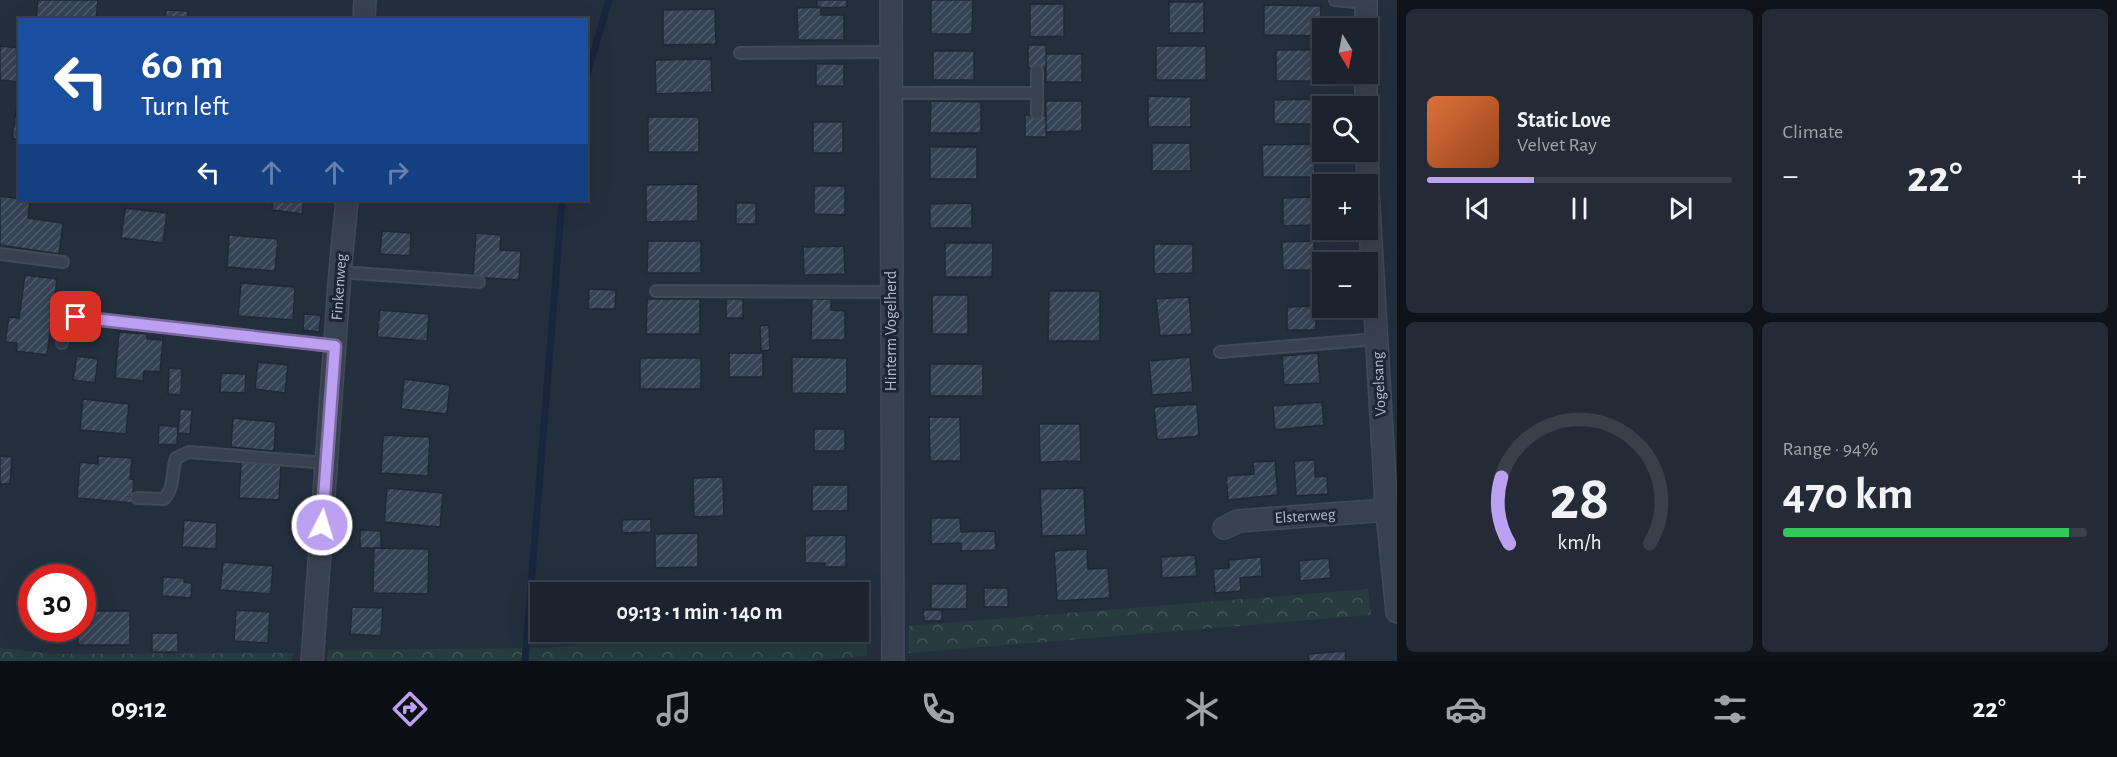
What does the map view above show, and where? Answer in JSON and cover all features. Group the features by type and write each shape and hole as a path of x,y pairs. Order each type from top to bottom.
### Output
{"street":[{"path":"364,18 365,0"},
{"name":"Hinterm Vogelherd","path":"891,0 893,661"},
{"path":"1366,1 1366,18"},
{"name":"Finkenweg","path":"312,661 347,201"},
{"name":"Vogelsang","path":"1371,240 1397,612"},
{"name":"Elsterweg","path":"1224,528 1238,521 1390,504"}],"lane":[{"path":"1335,0 1366,1"},
{"path":"740,53 891,52"},
{"path":"1037,71 1037,113"},
{"path":"891,93 1037,93"},
{"path":"0,254 63,262"},
{"path":"340,272 479,282"},
{"path":"657,291 891,292"},
{"path":"62,343 64,324 68,318 76,317 335,346"},
{"path":"1220,352 1377,339"},
{"path":"137,498 164,499 171,487 176,458 189,452 327,463"}],"green space":[{"path":"1368,589 1371,615 908,653 908,626"},
{"path":"605,642 867,642 867,656 810,661 327,661 328,650 545,648"},
{"path":"0,648 53,654 293,653 292,661 0,661"}],"building":[{"path":"38,0 98,0 96,18 36,18"},
{"path":"817,0 847,0 847,7 817,8"},
{"path":"931,0 973,0 972,34 931,34"},
{"path":"1169,2 1204,2 1204,33 1169,33"},
{"path":"1030,4 1064,4 1064,36 1030,37"},
{"path":"1264,5 1321,6 1321,18 1312,18 1312,36 1264,35"},
{"path":"821,7 821,15 844,15 844,40 798,40 797,8"},
{"path":"715,9 716,44 663,45 663,10"},
{"path":"166,10 188,11 187,18 165,18"},
{"path":"1028,45 1046,45 1046,68 1028,68"},
{"path":"0,46 18,48 18,82 0,80"},
{"path":"1156,46 1206,46 1206,80 1156,80"},
{"path":"1276,50 1312,50 1312,81 1276,81"},
{"path":"933,51 974,51 974,80 933,80"},
{"path":"1046,54 1082,54 1082,82 1046,82"},
{"path":"711,59 712,92 656,94 655,60"},
{"path":"816,64 844,64 844,86 816,86"},
{"path":"1148,96 1191,97 1191,127 1148,127"},
{"path":"1312,99 1312,124 1274,124 1274,100"},
{"path":"931,101 981,102 981,133 930,133"},
{"path":"1046,101 1082,101 1082,131 1046,132"},
{"path":"17,105 18,105 18,140 12,138"},
{"path":"1025,115 1046,116 1046,137 1025,137"},
{"path":"648,117 699,117 699,152 648,152"},
{"path":"813,122 843,122 843,153 813,153"},
{"path":"1152,143 1190,143 1191,171 1152,171"},
{"path":"1312,144 1315,174 1312,174 1312,177 1263,177 1262,145"},
{"path":"930,147 977,147 977,179 930,179"},
{"path":"698,184 698,221 646,222 646,185"},
{"path":"814,186 845,186 845,215 814,214"},
{"path":"0,196 18,198 18,201 30,201 28,218 63,223 59,254 0,245"},
{"path":"1312,197 1312,225 1283,226 1283,198"},
{"path":"273,201 304,201 302,214 272,210"},
{"path":"736,203 756,203 756,224 736,224"},
{"path":"972,203 972,228 930,228 930,204"},
{"path":"125,208 167,213 163,243 121,238"},
{"path":"382,231 411,233 410,256 380,254"},
{"path":"476,233 501,235 500,250 521,251 519,280 473,277"},
{"path":"229,235 278,239 275,271 227,267"},
{"path":"648,241 701,241 701,273 647,273"},
{"path":"1314,241 1312,270 1283,270 1282,242"},
{"path":"945,243 993,243 992,277 945,277"},
{"path":"1154,244 1193,244 1193,273 1154,274"},
{"path":"844,246 845,274 804,275 803,247"},
{"path":"25,275 57,279 47,355 16,351 17,343 5,342 9,317 19,318"},
{"path":"241,283 295,287 293,320 238,316"},
{"path":"589,289 616,290 615,309 588,309"},
{"path":"1049,291 1100,291 1100,341 1048,341"},
{"path":"932,295 968,295 968,334 932,334"},
{"path":"1189,297 1192,334 1160,336 1156,299"},
{"path":"647,299 700,299 700,334 646,334"},
{"path":"726,299 743,299 743,318 726,318"},
{"path":"812,299 831,299 831,310 845,311 845,340 811,340"},
{"path":"1312,306 1312,318 1316,318 1316,330 1287,330 1287,307"},
{"path":"380,310 429,314 427,341 377,337"},
{"path":"304,314 321,315 319,332 303,330"},
{"path":"769,325 770,350 761,351 760,326"},
{"path":"119,332 147,334 147,339 163,340 160,372 144,371 143,381 115,378"},
{"path":"729,353 763,353 763,377 729,377"},
{"path":"1318,353 1320,383 1284,385 1282,356"},
{"path":"77,356 98,359 95,383 73,380"},
{"path":"792,357 847,358 847,394 792,393"},
{"path":"1190,357 1193,392 1152,395 1149,361"},
{"path":"640,358 701,358 701,389 640,389"},
{"path":"258,362 288,365 285,393 255,389"},
{"path":"930,364 983,364 983,396 930,396"},
{"path":"169,368 182,369 181,395 168,394"},
{"path":"221,373 246,374 245,393 220,392"},
{"path":"404,379 450,385 447,414 401,409"},
{"path":"83,399 129,404 126,434 80,430"},
{"path":"1322,402 1324,425 1275,430 1273,406"},
{"path":"1197,404 1199,436 1157,440 1154,407"},
{"path":"180,409 192,410 190,434 178,433"},
{"path":"929,417 960,417 961,461 930,461"},
{"path":"233,418 276,422 274,451 231,447"},
{"path":"1039,424 1080,424 1081,461 1040,462"},
{"path":"159,425 178,427 177,445 158,444"},
{"path":"814,429 845,429 845,451 814,451"},
{"path":"383,435 430,437 428,476 381,473"},
{"path":"0,456 12,457 10,484 0,484"},
{"path":"98,456 132,458 130,479 134,480 132,503 77,498 80,462 98,464"},
{"path":"1315,460 1315,477 1327,476 1328,494 1296,496 1294,461"},
{"path":"1275,461 1278,495 1228,500 1226,476 1254,474 1253,462"},
{"path":"241,462 281,465 279,500 239,498"},
{"path":"723,477 724,516 694,517 693,478"},
{"path":"812,485 848,485 848,511 812,511"},
{"path":"387,488 443,493 440,527 384,522"},
{"path":"1084,488 1086,535 1042,536 1040,489"},
{"path":"931,518 960,518 961,532 995,531 996,550 961,551 961,543 931,544"},
{"path":"651,519 651,532 622,533 622,520"},
{"path":"184,520 217,523 216,549 182,547"},
{"path":"360,530 381,531 381,548 360,548"},
{"path":"698,533 698,567 655,568 655,534"},
{"path":"846,535 846,567 825,567 825,563 805,563 805,536"},
{"path":"374,548 429,549 428,594 373,593"},
{"path":"1087,549 1088,569 1108,568 1110,598 1057,601 1054,551"},
{"path":"1195,555 1197,576 1162,578 1161,557"},
{"path":"1261,557 1262,576 1240,578 1241,591 1215,593 1213,569 1229,568 1229,560"},
{"path":"1329,558 1331,578 1300,581 1299,561"},
{"path":"223,562 273,566 271,594 220,590"},
{"path":"163,577 184,578 184,582 192,583 191,598 162,596"},
{"path":"931,584 967,584 967,609 931,609"},
{"path":"984,588 1008,588 1008,607 984,607"},
{"path":"352,607 383,608 381,636 350,634"},
{"path":"236,610 270,612 268,643 234,641"},
{"path":"923,610 942,610 942,621 924,621"},
{"path":"96,611 130,611 130,645 78,645 78,642 96,642"},
{"path":"152,633 178,633 178,652 152,652"},
{"path":"1345,651 1346,661 1309,661 1308,654"}],"waterway":[{"path":"588,71 609,0"},
{"path":"525,661 562,201"}],"route":[{"path":"76,317 335,346 322,525"}]}
